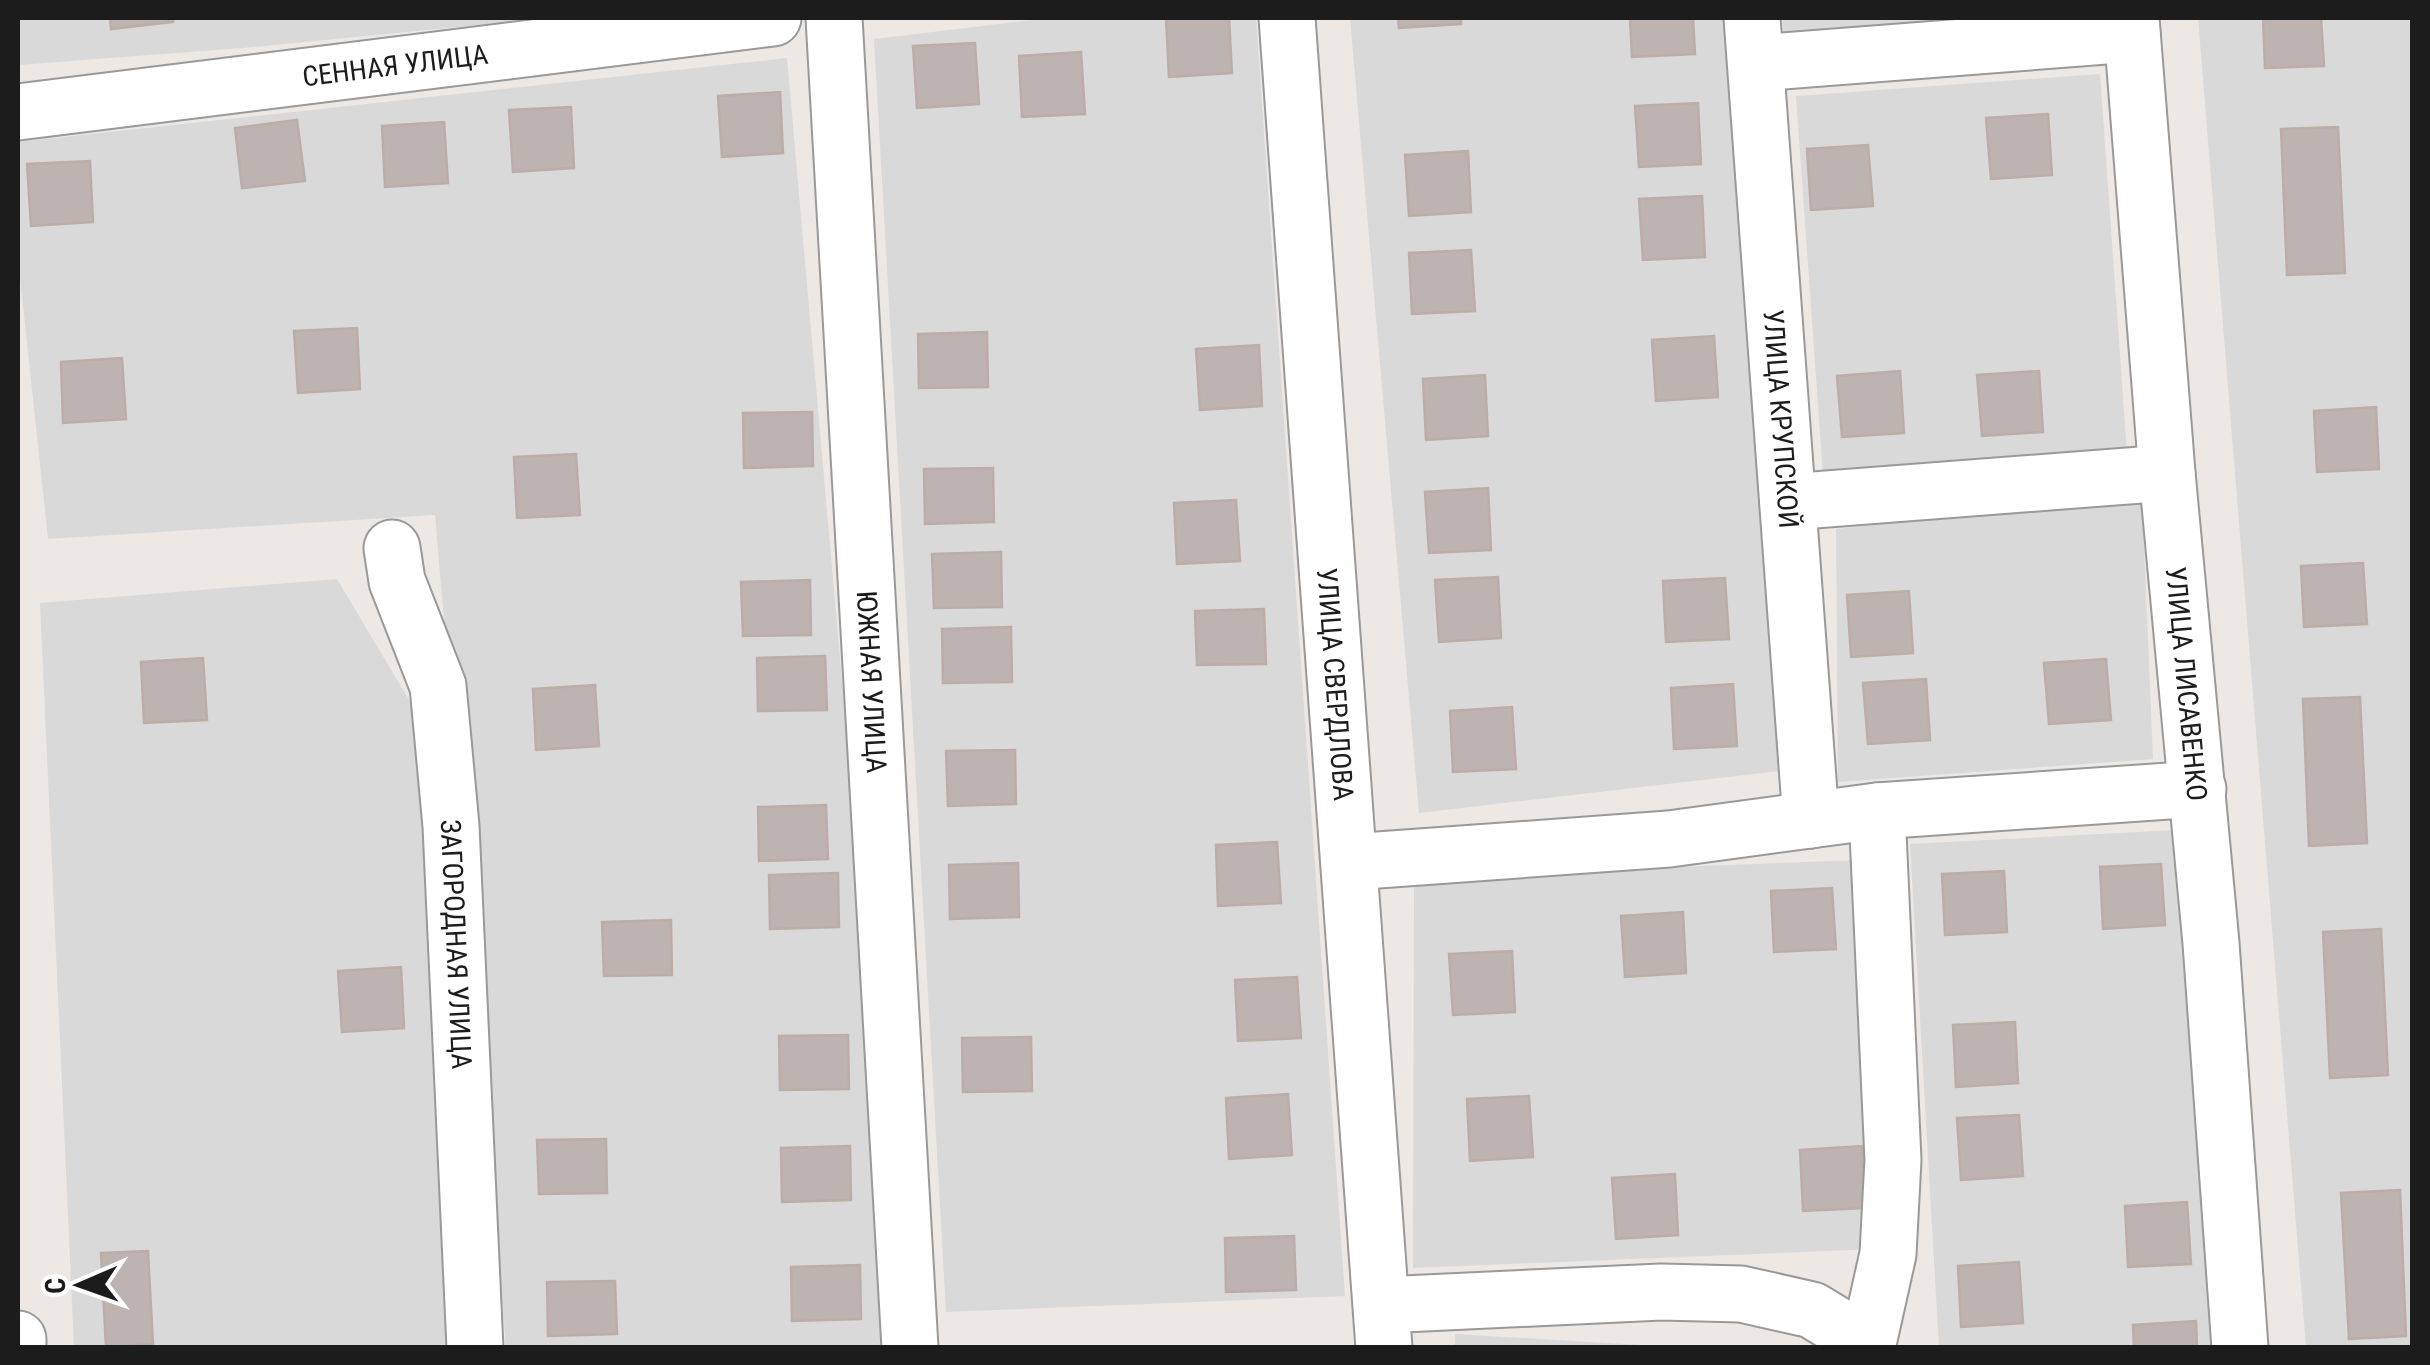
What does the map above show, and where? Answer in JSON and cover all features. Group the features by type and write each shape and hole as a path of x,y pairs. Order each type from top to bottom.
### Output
{"street":[{"name":"СЕННАЯ УЛИЦА","path":"18,112 773,18"},
{"name":"ЮЖНАЯ УЛИЦА","path":"834,18 910,1348"},
{"name":"УЛИЦА СВЕРДЛОВА","path":"1287,18 1383,1326"},
{"path":"1754,40 2132,26"},
{"name":"УЛИЦА ЛИСАВЕНКО","path":"2132,26 2167,473 2198,790 2240,1348"},
{"name":"УЛИЦА КРУПСКОЙ","path":"1754,40 1810,820"},
{"path":"1788,502 2167,473"},
{"name":"ЗАГОРОДНАЯ УЛИЦА","path":"392,548 398,581 438,686 451,826 475,1348"},
{"path":"1350,862 1669,839 1877,812 2198,790"},
{"path":"1867,1348 1888,1254 1894,1160 1877,812"},
{"path":"1383,1326 1661,1292 1742,1294 1812,1310 1840,1327 1856,1348"},
{"path":"18,1339 18,1348"}],"shaded area":[{"path":"18,18 547,18 18,65"},
{"path":"1049,18 1256,18 1345,1296 946,1312 874,39"},
{"path":"1350,18 1726,18 1779,771 1419,813"},
{"path":"1782,18 2088,18 1784,41"},
{"path":"2198,18 2412,18 2412,1347 2306,1347"},
{"path":"787,58 875,1054 893,1347 506,1347 435,515 48,539 18,259 18,142"},
{"path":"2100,74 2127,453 1823,475 1796,96"},
{"path":"2142,497 2153,759 1838,782 1836,529"},
{"path":"337,579 424,725 449,1347 74,1347 40,603"},
{"path":"2176,830 2214,1347 1939,1347 1910,844"},
{"path":"1856,860 1876,1249 1413,1268 1414,877"},
{"path":"1455,1334 1675,1347 1455,1347"}],"building":[{"path":"110,18 173,18 173,22 111,29"},
{"path":"1166,18 1229,18 1232,73 1169,77"},
{"path":"1398,18 1461,18 1461,24 1399,28"},
{"path":"1630,18 1693,18 1695,54 1632,57"},
{"path":"2263,18 2321,18 2324,66 2265,68"},
{"path":"975,43 979,104 917,108 913,46"},
{"path":"1081,52 1085,114 1022,117 1019,56"},
{"path":"780,92 783,153 722,157 718,96"},
{"path":"1698,103 1701,164 1639,167 1635,106"},
{"path":"571,107 574,168 513,172 509,110"},
{"path":"2048,114 2052,175 1991,179 1986,118"},
{"path":"297,120 305,181 242,188 235,128"},
{"path":"444,122 448,183 385,187 382,126"},
{"path":"2338,127 2345,273 2287,275 2281,129"},
{"path":"1868,145 1873,206 1811,210 1807,149"},
{"path":"1468,151 1471,212 1409,216 1405,155"},
{"path":"90,161 93,222 31,226 27,164"},
{"path":"1702,196 1705,257 1643,260 1639,199"},
{"path":"1471,250 1475,311 1412,314 1409,253"},
{"path":"357,328 360,389 298,393 294,331"},
{"path":"987,332 988,387 919,388 918,334"},
{"path":"1714,336 1718,397 1656,401 1652,340"},
{"path":"1259,345 1262,406 1200,410 1196,349"},
{"path":"122,358 126,419 63,423 61,362"},
{"path":"1900,371 1904,433 1842,437 1837,376"},
{"path":"2039,371 2043,432 1982,436 1977,375"},
{"path":"1485,375 1488,436 1426,440 1423,379"},
{"path":"2376,407 2379,469 2317,472 2314,411"},
{"path":"812,412 813,466 744,468 743,413"},
{"path":"576,454 580,515 517,518 514,457"},
{"path":"993,468 994,522 925,524 924,469"},
{"path":"1488,488 1491,550 1429,553 1425,492"},
{"path":"1236,500 1240,561 1177,564 1174,503"},
{"path":"1001,552 1002,607 934,608 932,554"},
{"path":"2363,563 2367,624 2304,627 2301,566"},
{"path":"1498,577 1501,638 1439,642 1435,580"},
{"path":"1725,578 1729,639 1666,642 1663,581"},
{"path":"810,580 811,635 743,636 741,582"},
{"path":"1909,591 1913,653 1851,657 1847,595"},
{"path":"1264,609 1266,664 1197,665 1195,611"},
{"path":"1011,627 1012,682 943,683 942,629"},
{"path":"825,656 827,710 758,711 757,658"},
{"path":"203,658 207,720 144,723 141,662"},
{"path":"2106,659 2111,720 2049,724 2044,663"},
{"path":"1926,679 1930,740 1868,744 1863,683"},
{"path":"1733,684 1737,746 1674,749 1671,688"},
{"path":"595,685 599,746 536,750 533,689"},
{"path":"2360,697 2367,843 2309,846 2303,699"},
{"path":"1512,707 1516,769 1453,772 1450,711"},
{"path":"1015,750 1016,804 948,806 946,751"},
{"path":"826,805 828,859 759,861 758,807"},
{"path":"1277,842 1281,903 1218,906 1216,845"},
{"path":"1018,863 1019,917 950,919 949,865"},
{"path":"2161,864 2165,925 2103,929 2100,867"},
{"path":"2004,871 2007,932 1945,935 1942,874"},
{"path":"838,873 839,927 770,929 769,875"},
{"path":"1832,888 1836,949 1774,952 1771,891"},
{"path":"1683,912 1686,973 1625,977 1621,916"},
{"path":"671,920 672,975 604,976 602,922"},
{"path":"2381,929 2388,1075 2330,1078 2323,932"},
{"path":"1512,951 1515,1012 1453,1015 1449,954"},
{"path":"401,967 404,1028 342,1032 338,971"},
{"path":"1297,977 1301,1038 1238,1041 1235,980"},
{"path":"2015,1022 2018,1083 1956,1087 1953,1025"},
{"path":"848,1035 849,1089 780,1090 779,1036"},
{"path":"1031,1037 1032,1091 963,1092 962,1038"},
{"path":"1288,1094 1292,1155 1229,1159 1226,1098"},
{"path":"1529,1096 1533,1157 1470,1161 1467,1099"},
{"path":"2019,1115 2023,1176 1961,1180 1957,1118"},
{"path":"606,1139 607,1193 539,1194 537,1140"},
{"path":"850,1146 851,1200 782,1202 781,1148"},
{"path":"1862,1146 1865,1208 1803,1211 1800,1150"},
{"path":"1675,1174 1678,1235 1616,1239 1612,1178"},
{"path":"2400,1190 2406,1336 2349,1339 2341,1193"},
{"path":"2187,1202 2191,1264 2128,1267 2125,1206"},
{"path":"1294,1236 1296,1290 1226,1292 1225,1238"},
{"path":"148,1251 153,1344 106,1347 101,1253"},
{"path":"2019,1262 2023,1323 1961,1327 1958,1266"},
{"path":"860,1265 861,1319 792,1321 791,1267"},
{"path":"615,1281 617,1334 548,1336 547,1282"},
{"path":"2196,1321 2197,1348 2134,1348 2133,1325"}]}
